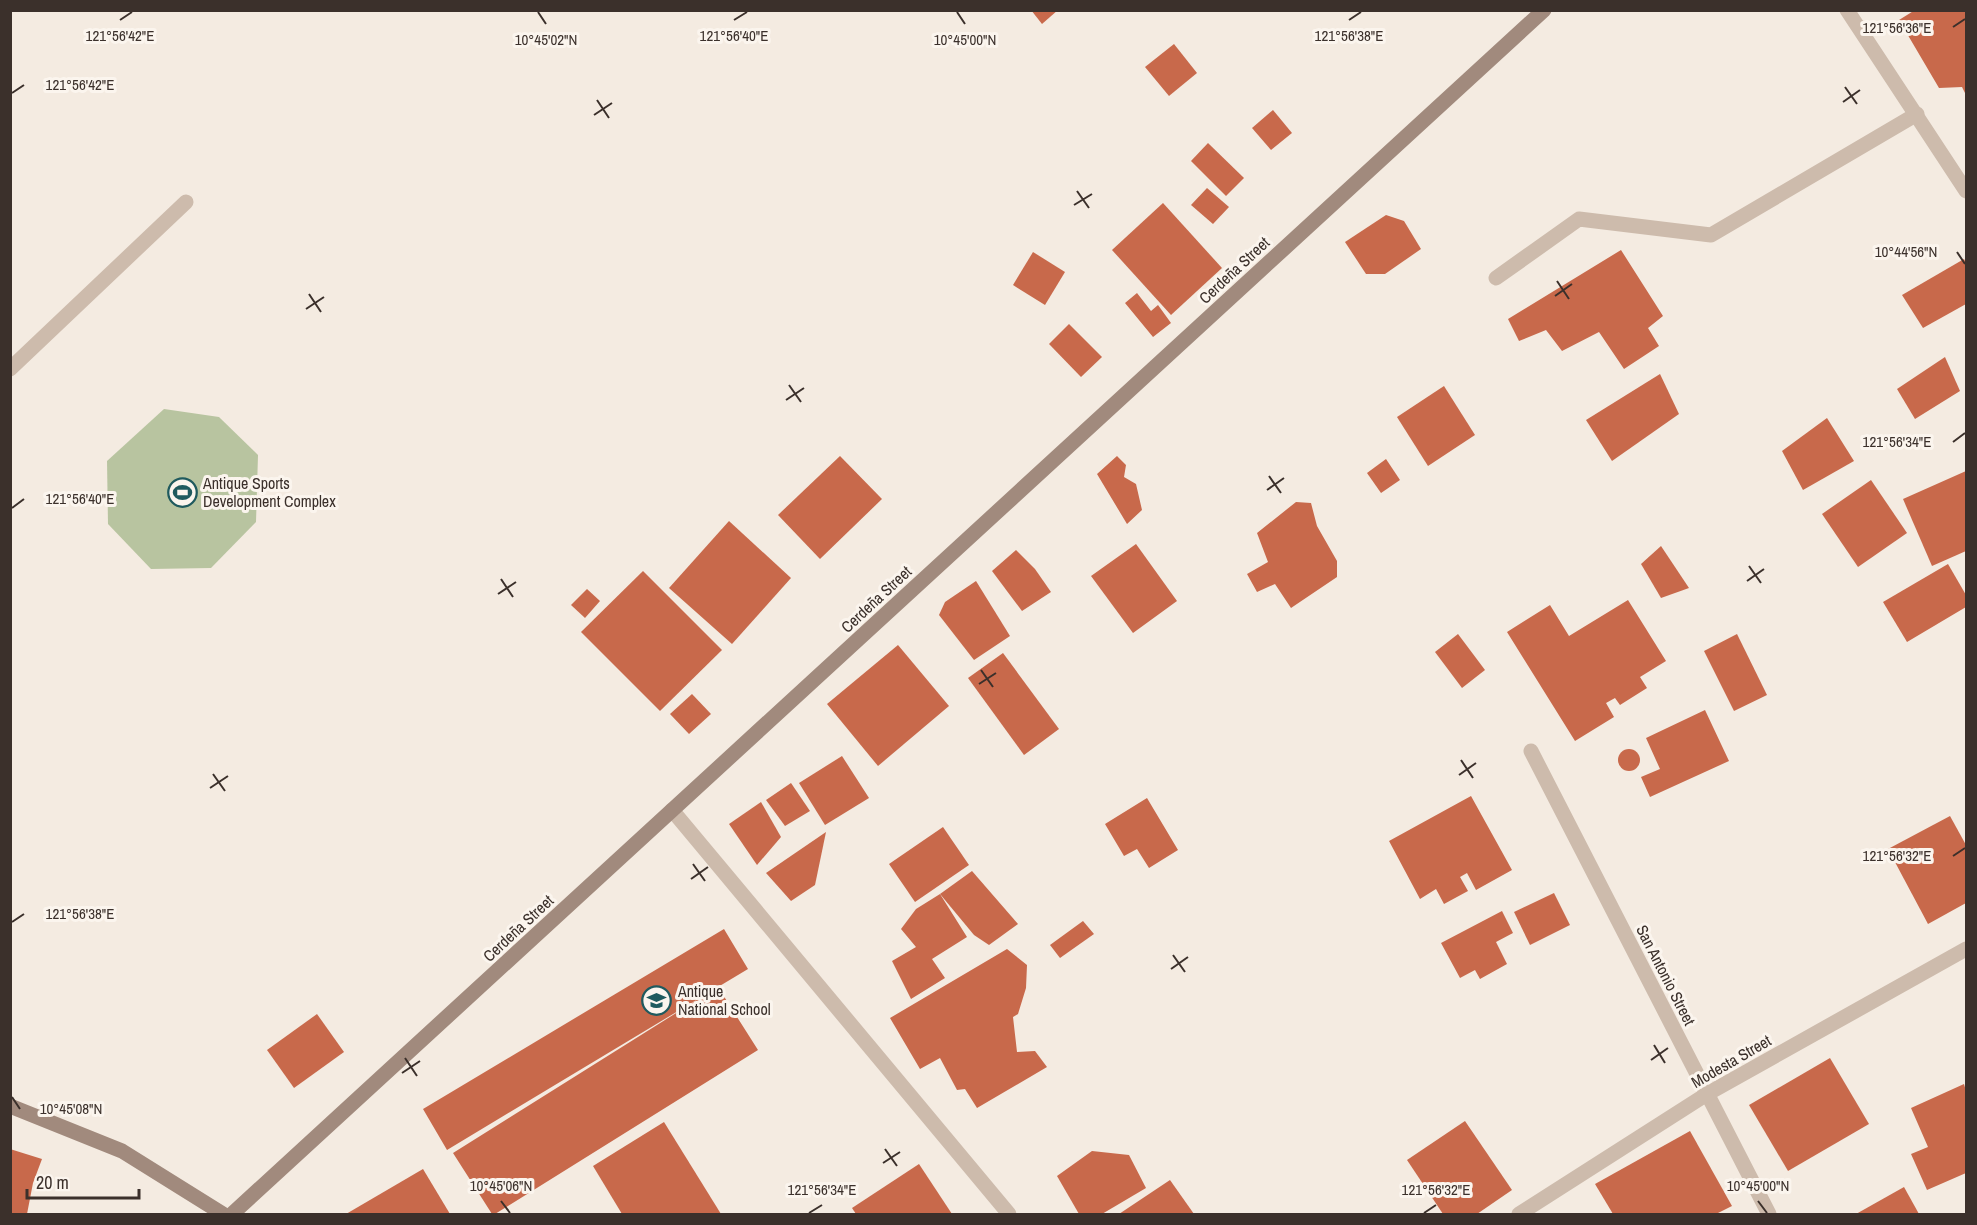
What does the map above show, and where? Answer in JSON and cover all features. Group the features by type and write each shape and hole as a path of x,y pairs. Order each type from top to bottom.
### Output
{"main road":[{"name":"Cerdeña Street","path":"232,1215 1544,10"},
{"path":"10,1106 122,1151 223,1215"}],"street":[{"path":"1847,10 1966,191"},
{"path":"1496,279 1579,219 1711,236 1917,114"},
{"path":"10,369 186,202"},
{"name":"San Antonio Street","path":"1531,751 1769,1215"},
{"path":"672,810 1009,1215"},
{"name":"Modesta Street","path":"1519,1215 1707,1094 1966,950"}],"green space":[{"name":"Antique Sports Development Complex","path":"164,409 219,417 258,455 256,522 211,568 151,569 108,524 107,461"}],"building":[{"path":"1031,10 1058,10 1042,24"},
{"path":"1915,10 1966,10 1966,95 1962,87 1939,88 1899,20"},
{"path":"1174,44 1197,73 1169,96 1145,67"},
{"path":"1273,110 1292,133 1271,150 1252,128"},
{"path":"1208,143 1244,178 1226,196 1191,161"},
{"path":"1207,188 1229,207 1213,224 1191,205"},
{"path":"1163,203 1222,268 1171,315 1112,250"},
{"path":"1386,215 1404,221 1421,249 1385,274 1366,274 1345,242"},
{"path":"1621,250 1663,316 1648,328 1659,346 1624,369 1599,332 1562,351 1546,330 1519,341 1508,319"},
{"path":"1033,252 1065,272 1045,305 1013,285"},
{"path":"1964,259 1966,263 1966,304 1923,328 1902,295"},
{"path":"1137,293 1151,311 1158,305 1171,323 1153,337 1125,303"},
{"path":"1069,324 1102,357 1081,377 1049,344"},
{"path":"1945,357 1960,391 1915,419 1897,389"},
{"path":"1660,374 1679,414 1612,461 1586,420"},
{"path":"1444,386 1475,435 1428,466 1397,417"},
{"path":"1827,418 1854,461 1803,490 1782,451"},
{"path":"840,456 882,499 820,559 778,515"},
{"path":"1117,456 1126,465 1124,477 1136,484 1142,510 1127,524 1097,474"},
{"path":"1386,459 1400,480 1381,493 1367,473"},
{"path":"1966,471 1966,551 1932,566 1903,499"},
{"path":"1871,480 1907,533 1858,567 1822,514"},
{"path":"1296,502 1311,503 1317,526 1337,561 1337,577 1291,608 1275,584 1257,592 1247,574 1268,562 1257,533"},
{"path":"729,521 791,578 732,644 669,588"},
{"path":"1136,544 1177,601 1133,633 1091,576"},
{"path":"1661,546 1689,588 1661,598 1641,564"},
{"path":"1016,550 1035,569 1051,592 1022,611 992,571"},
{"path":"1948,564 1966,595 1966,607 1907,642 1883,602"},
{"path":"643,571 722,650 660,711 581,632"},
{"path":"976,581 1010,636 974,660 939,615 945,602"},
{"path":"587,589 600,601 585,618 571,605"},
{"path":"1628,600 1666,661 1640,677 1647,688 1620,705 1615,698 1606,703 1614,717 1575,741 1507,632 1550,605 1569,636"},
{"path":"1458,634 1485,670 1462,688 1435,652"},
{"path":"1737,634 1767,695 1734,711 1704,651"},
{"path":"898,645 949,706 878,766 827,704"},
{"path":"1003,653 1059,729 1024,755 968,678"},
{"path":"692,694 711,714 689,734 670,714"},
{"path":"1705,710 1729,761 1650,797 1641,777 1660,769 1646,738"},
{"path":"1629,749 1637,752 1640,760 1637,768 1629,771 1621,768 1618,760 1621,752"},
{"path":"842,756 869,798 825,825 799,783"},
{"path":"791,783 810,811 785,826 766,800"},
{"path":"1471,796 1512,870 1476,890 1467,873 1460,877 1468,891 1444,904 1436,889 1420,899 1389,841"},
{"path":"1147,798 1178,850 1149,868 1137,849 1124,856 1105,824"},
{"path":"761,802 781,837 757,865 729,824"},
{"path":"1950,816 1966,845 1966,903 1928,924 1888,849"},
{"path":"943,827 969,865 915,902 889,864"},
{"path":"826,832 815,885 791,901 766,873"},
{"path":"972,871 1018,924 989,945 974,935 940,894"},
{"path":"1554,893 1570,925 1530,945 1514,912"},
{"path":"940,894 967,937 932,959 945,978 911,999 892,961 916,947 901,929 916,909"},
{"path":"1502,911 1513,933 1496,942 1507,964 1480,979 1475,970 1460,978 1441,943"},
{"path":"1083,921 1094,934 1060,958 1050,945"},
{"path":"724,929 748,969 718,987 758,1050 492,1214 453,1153 708,993 447,1150 423,1109"},
{"path":"1007,949 1027,965 1026,988 1018,1014 1013,1017 1017,1052 1035,1051 1047,1067 977,1108 965,1089 957,1090 940,1058 920,1069 890,1018"},
{"path":"317,1014 344,1052 294,1088 267,1050"},
{"path":"1830,1058 1869,1124 1788,1171 1749,1105"},
{"path":"1964,1084 1966,1091 1966,1173 1927,1190 1911,1154 1928,1147 1911,1108"},
{"path":"1465,1121 1512,1190 1477,1214 1443,1214 1407,1160"},
{"path":"664,1122 721,1214 622,1214 593,1166"},
{"path":"1690,1131 1732,1206 1716,1214 1613,1214 1595,1184"},
{"path":"10,1149 42,1159 33,1183 27,1214 10,1214"},
{"path":"1092,1151 1129,1155 1146,1188 1102,1214 1079,1214 1057,1176"},
{"path":"919,1164 952,1214 856,1214 852,1208"},
{"path":"423,1169 450,1214 346,1214"},
{"path":"1170,1180 1194,1214 1119,1214"},
{"path":"1904,1187 1919,1214 1856,1214"}],"place":[{"name":"Antique Sports Development Complex","path":"182,492"},
{"name":"Antique National School","path":"657,1000"}]}
